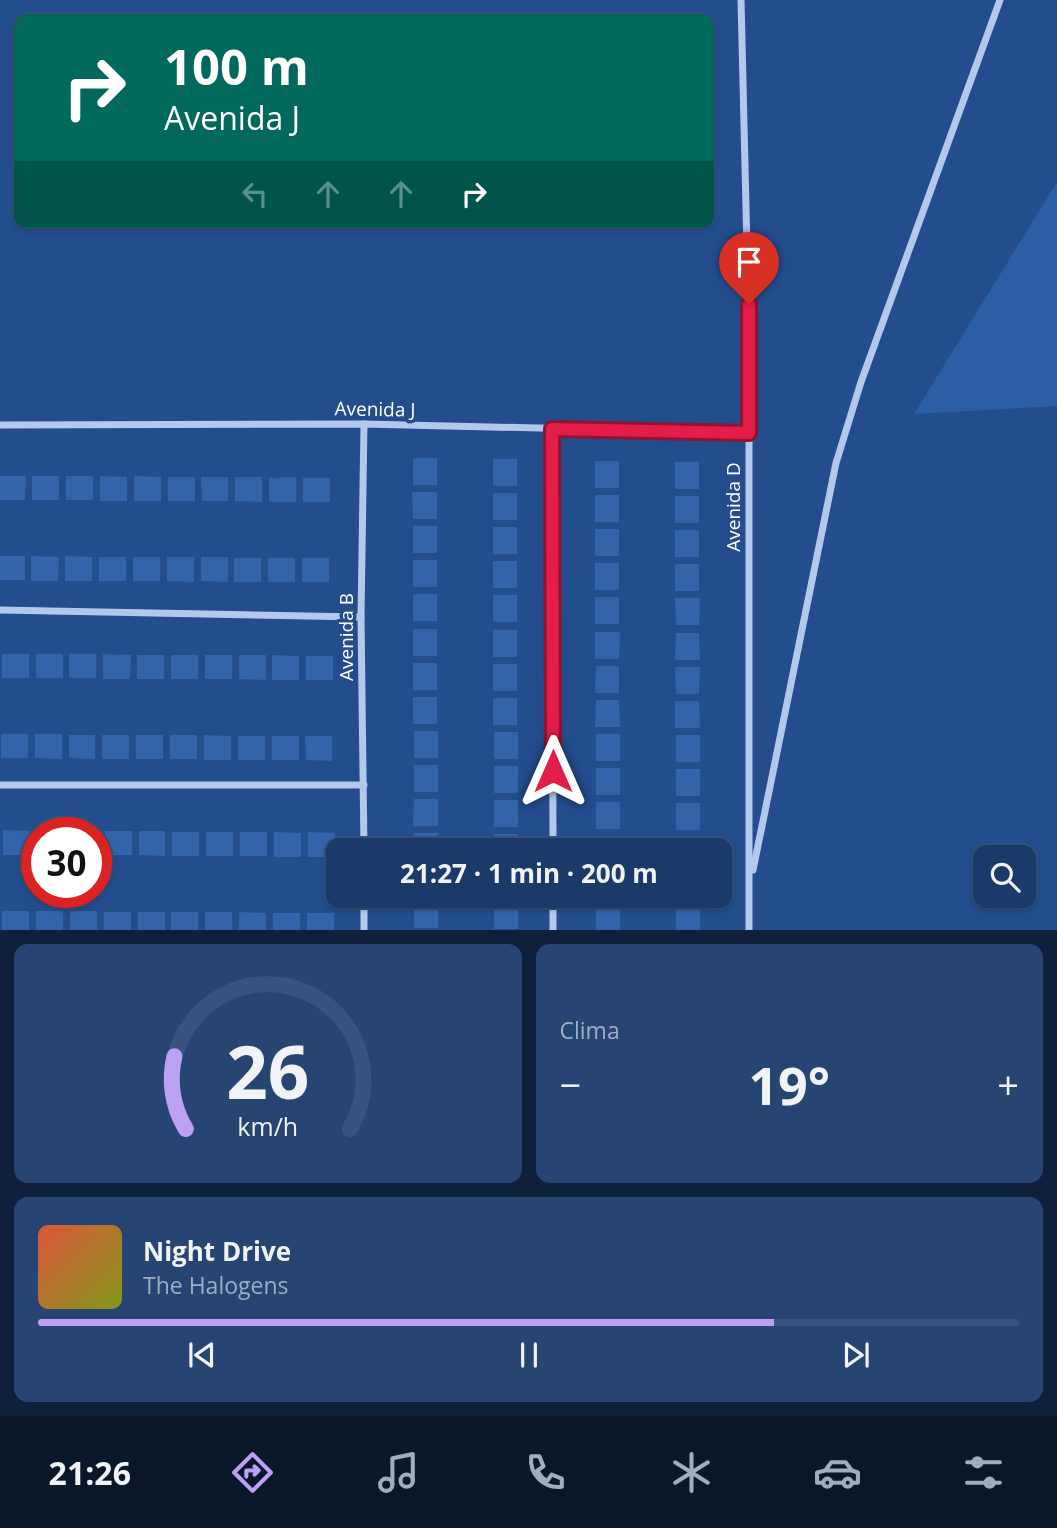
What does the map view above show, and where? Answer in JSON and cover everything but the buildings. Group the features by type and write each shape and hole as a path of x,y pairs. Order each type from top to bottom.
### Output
{"street":[{"name":"Avenida D","path":"741,0 750,332 749,929"},
{"path":"749,888 835,463 861,383 1000,0"},
{"name":"Avenida J","path":"0,425 364,424 749,433"},
{"name":"Avenida B","path":"364,424 361,617 364,838"},
{"path":"552,429 553,838"},
{"path":"0,610 361,617"},
{"path":"0,785 364,785"},
{"path":"364,908 364,929"},
{"path":"553,908 553,929"}],"shaded area":[{"path":"1057,182 1057,406 914,414"}],"route":[{"path":"553,771 552,429 749,433 749,304"}]}
